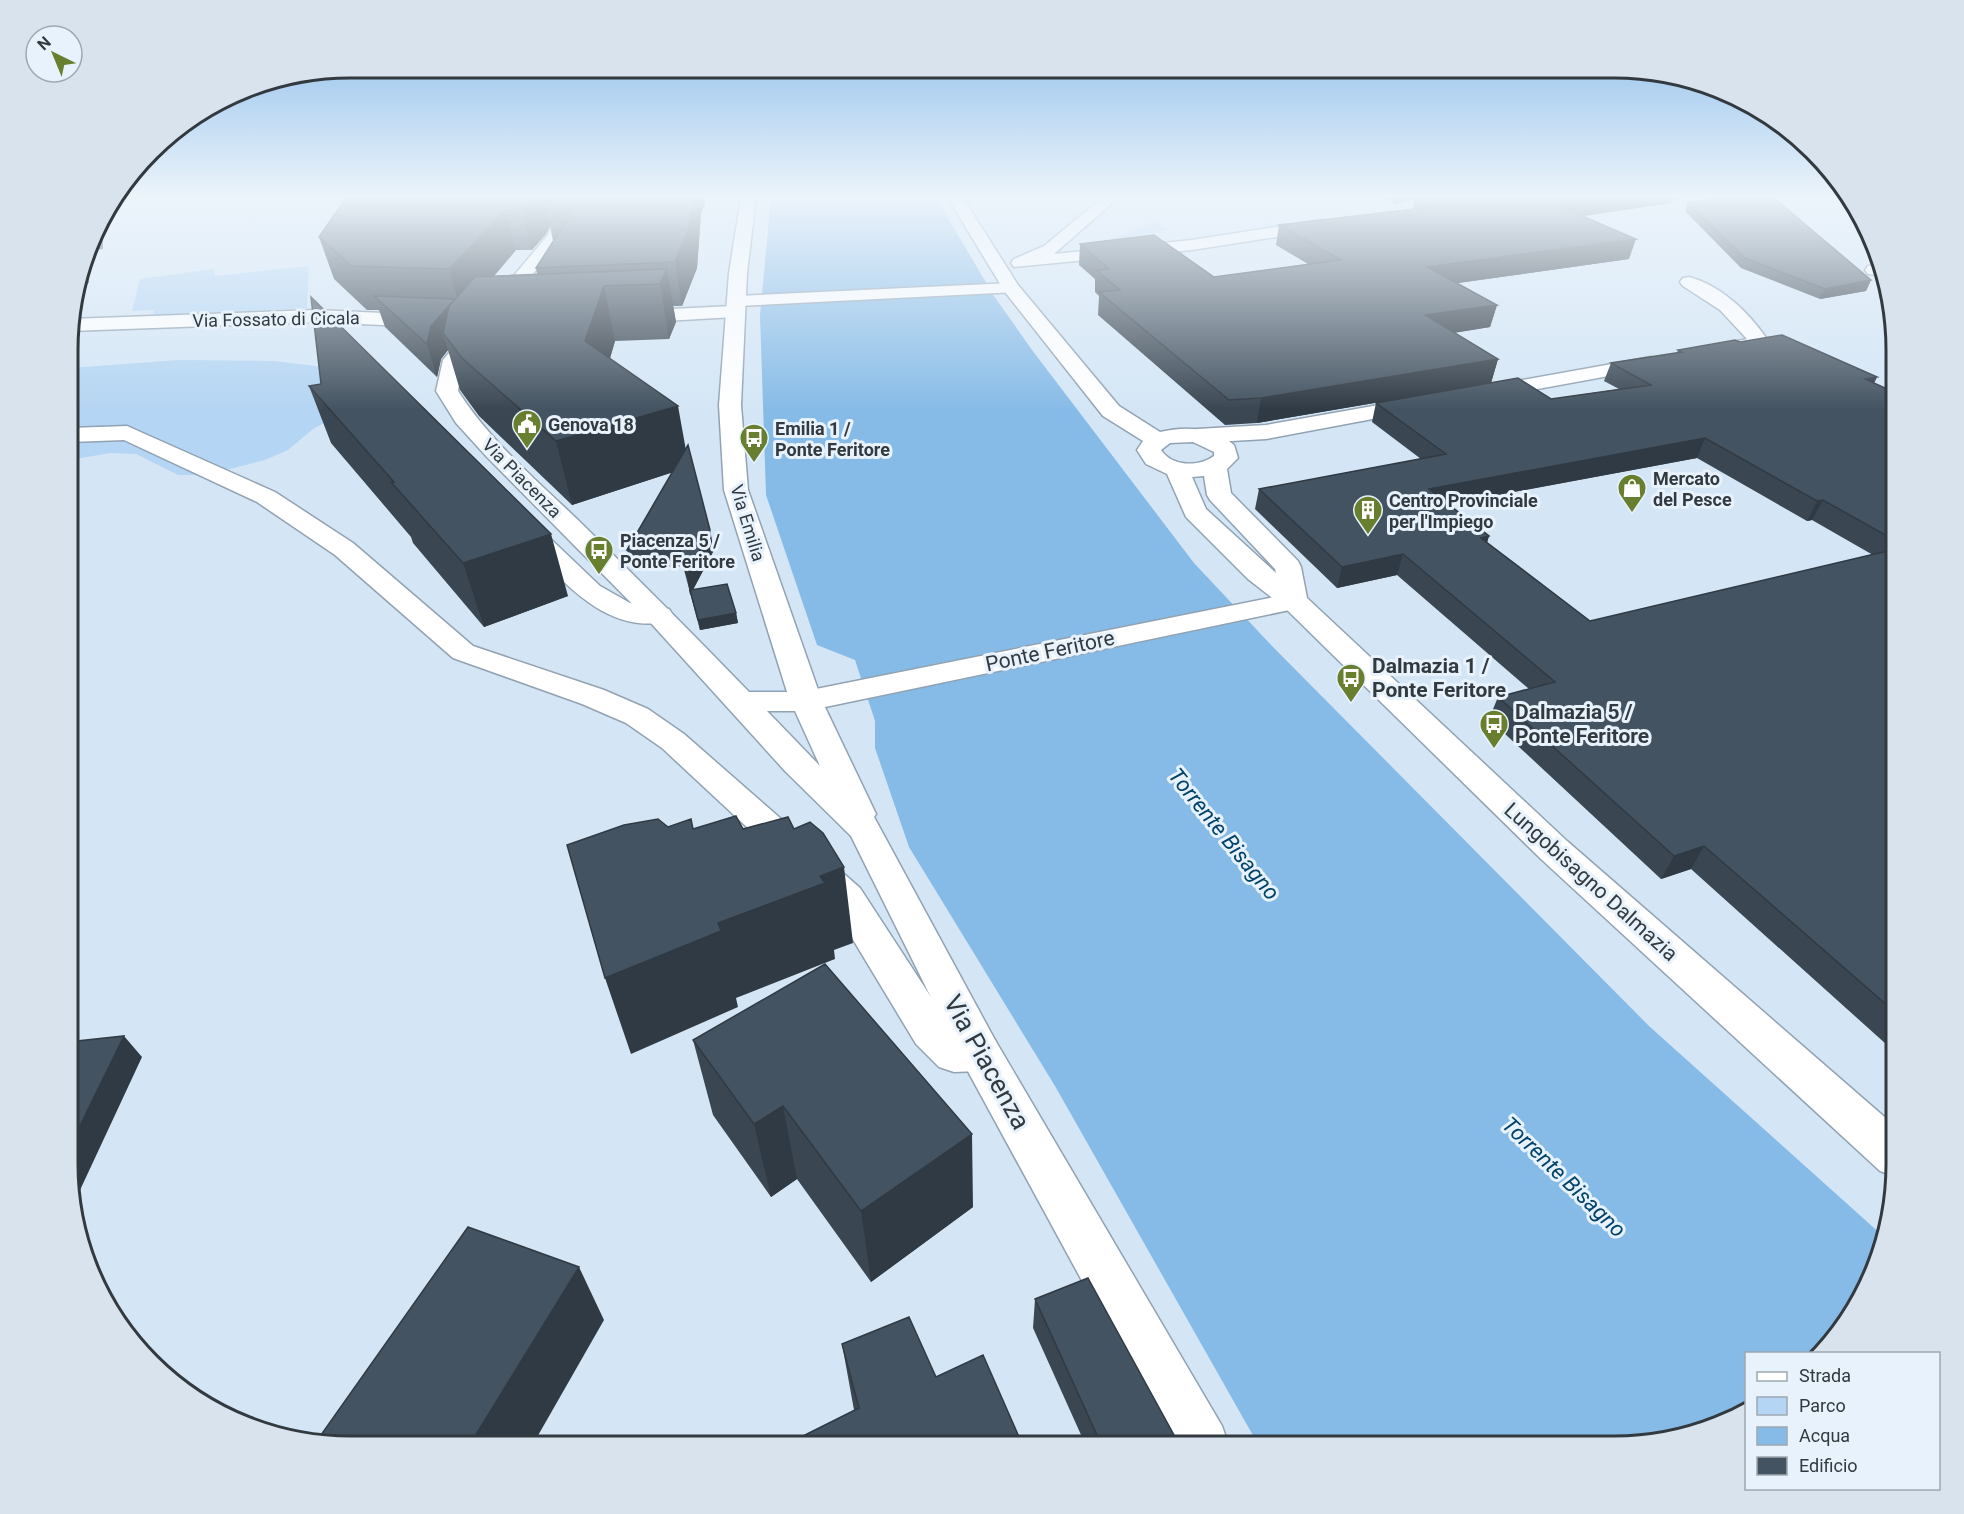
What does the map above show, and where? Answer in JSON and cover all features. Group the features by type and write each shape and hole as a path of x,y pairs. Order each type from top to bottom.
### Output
{"main road":[{"name":"Via Piacenza","path":"525,269 474,323 453,360 447,391 458,409 494,451 659,615 797,762 866,829 981,1053 1196,1436"},
{"name":"Via Emilia","path":"740,269 729,405 735,490 806,701 866,829"},
{"path":"993,269 1003,288 1111,411 1157,440 1189,435 1266,432 1440,400"},
{"path":"1024,269 1035,284"},
{"path":"1689,282 1715,295 1739,315 1756,339 1752,345 1697,355"},
{"path":"609,318 736,306 762,300 1003,288"},
{"path":"1056,312 1122,394 1143,413 1189,435 1219,444 1226,450 1221,462 1219,495 1288,567 1294,601"},
{"name":"Via Fossato di Cicala","path":"79,326 315,315 441,321"},
{"path":"474,323 506,322"},
{"path":"1463,396 1674,359"},
{"path":"1157,440 1149,450 1153,458 1176,468 1194,470 1221,462 1246,443 1266,432"},
{"path":"78,435 128,433 266,497 344,549 463,652 562,685 637,716 674,741 847,898 931,1032 954,1054 981,1053"},
{"name":"Lungobisagno Dalmazia","path":"1176,468 1196,512 1258,573 1294,601 1554,850 1886,1147"},
{"name":"Via Piacenza","path":"514,518 590,592 622,611 659,615"},
{"name":"Ponte Feritore","path":"806,701 1294,601"},
{"path":"740,702 806,701"}],"green space":[{"path":"213,269 215,276 284,269 309,269 307,308 153,316 154,310 132,311 140,279"},
{"path":"179,360 274,361 323,367 349,409 313,429 288,450 265,460 207,475 178,475 136,454 110,453 78,459 78,367"}],"water":[{"name":"Torrente Bisagno","path":"764,269 978,269 1032,350 1194,563 1272,646 1649,1026 1878,1231 1858,1285 1830,1330 1819,1343 1810,1352 1745,1352 1745,1403 1702,1422 1650,1434 1614,1436 1253,1436 1055,1086 909,847 875,748 875,721 855,660 817,645 766,495 760,315"}],"building":[{"path":"667,269 660,284 604,286 585,341 678,406 556,441 462,358 443,333 449,306 475,277"},
{"path":"1202,269 1214,277 1276,269 1430,269 1497,305 1425,315 1498,359 1261,398 1229,400 1099,292 1120,290 1096,270"},
{"path":"1772,269 1858,269 1871,280 1825,289"},
{"path":"374,296 455,299 431,326 427,344"},
{"path":"311,297 551,534 463,563 309,386 321,384"},
{"path":"1782,335 1877,377 1865,379 1886,388 1886,535 1823,500 1817,501 1705,438 1429,489 1489,536 1481,538 1590,621 1886,551 1886,1004 1704,846 1674,856 1498,697 1555,682 1403,554 1342,567 1259,489 1446,454 1376,403 1518,378 1551,399 1651,385 1611,363 1682,352 1678,350 1735,340 1740,342"},
{"path":"688,445 710,530 687,575 679,546 627,550"},
{"path":"727,584 736,613 698,620 690,590"},
{"path":"736,816 743,829 788,817 794,829 810,822 823,833 844,867 820,876 825,883 718,923 721,931 605,978 567,845 624,825 658,819 668,827 691,819 693,829"},
{"path":"825,964 972,1134 861,1211 783,1106 754,1124 693,1040"},
{"path":"124,1036 78,1130 78,1041"},
{"path":"468,1227 579,1267 475,1436 321,1434"},
{"path":"1088,1278 1175,1436 1097,1436 1035,1299"},
{"path":"909,1317 936,1377 983,1355 1019,1436 803,1436 859,1408 842,1344"}],"place":[{"name":"Genova 18","path":"527,450"},
{"name":"Emilia 1 / Ponte Feritore","path":"754,464"},
{"name":"Mercato del Pesce","path":"1632,514"},
{"name":"Centro Provinciale per l'Impiego","path":"1368,536"},
{"name":"Piacenza 5 / Ponte Feritore","path":"599,576"},
{"name":"Dalmazia 1 / Ponte Feritore","path":"1351,704"},
{"name":"Dalmazia 5 / Ponte Feritore","path":"1494,750"}]}
